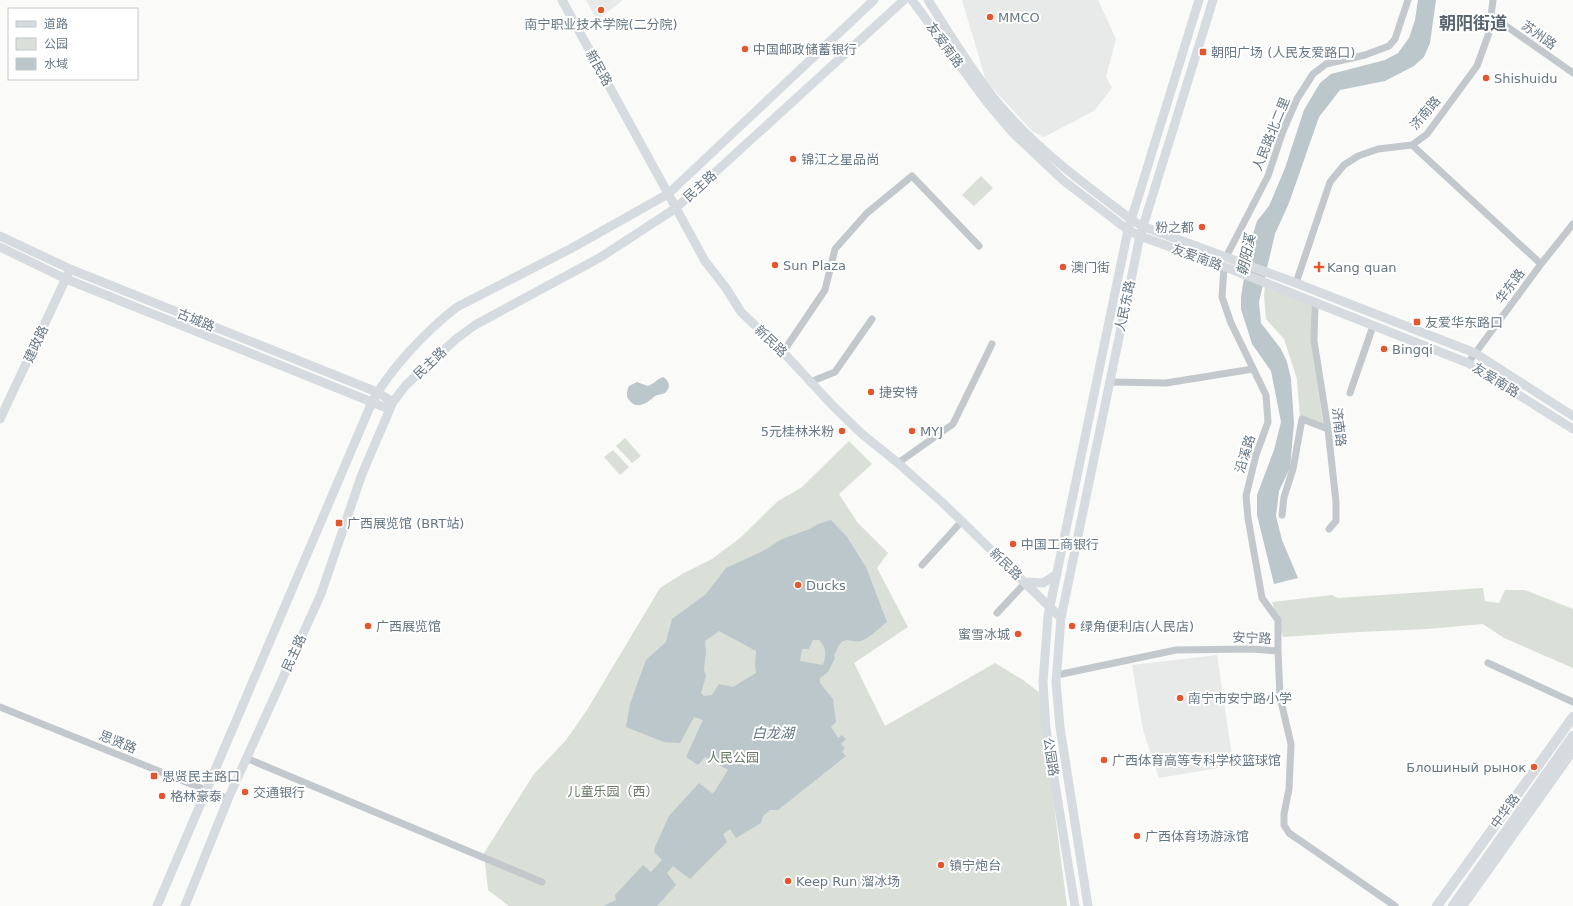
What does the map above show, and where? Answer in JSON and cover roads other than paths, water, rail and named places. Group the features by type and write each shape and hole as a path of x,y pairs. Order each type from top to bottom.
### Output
{"highway":[{"name":"中华路","path":"1437,906 1573,716"},
{"path":"1443,906 1573,724"},
{"path":"1453,906 1573,736"},
{"name":"中华路","path":"1462,906 1573,750"}],"main road":[{"name":"新民路","path":"562,0 705,261 726,288 741,312 783,352 810,382 862,434 898,463 962,521 1026,582 1061,618"},
{"name":"民主路","path":"157,906 372,402 377,392 391,373 442,318 457,307 570,249 668,194 874,0"},
{"name":"民主路","path":"186,906 228,799 321,594 362,474 391,406 412,380 456,339 475,325 601,257 676,208 904,0"},
{"name":"友爱南路","path":"912,0 986,101 1013,133 1064,181 1128,230 1140,236 1226,267 1468,363 1573,429"},
{"name":"友爱南路","path":"928,0 964,58 993,97 1022,130 1070,173 1132,220 1142,226 1292,282 1475,354 1573,416"},
{"name":"人民东路","path":"1050,607 1128,230 1199,0"},
{"name":"人民东路","path":"1061,618 1142,226 1213,0"},
{"name":"古城路","path":"0,236 70,269 377,392 391,406"},
{"name":"古城路","path":"0,247 66,279 372,402 391,406"},
{"name":"建政路","path":"0,419 70,269"},
{"path":"1026,582 1043,583 1057,574"},
{"name":"公园路","path":"1050,607 1043,682 1046,729 1075,906"},
{"name":"公园路","path":"1061,618 1057,675 1060,727 1088,906"}],"street":[{"name":"人民路北二里","path":"1229,258 1268,176 1283,131 1298,99 1313,74 1326,64 1365,55 1389,46 1394,39 1408,0"},
{"name":"济南路","path":"1292,282 1330,182 1344,165 1358,156 1378,149 1412,145 1427,134 1477,66 1489,33 1493,0"},
{"name":"苏州路","path":"1492,16 1573,73"},
{"path":"1412,145 1541,264"},
{"path":"783,352 826,290 835,249 867,212 912,176 979,246"},
{"name":"华东路","path":"1468,363 1541,264 1573,224"},
{"name":"沿溪路","path":"1226,267 1222,297 1231,323 1266,394 1268,422 1256,455 1246,496 1248,518 1262,598 1278,620 1278,651"},
{"name":"济南路","path":"1315,303 1314,341 1328,429 1336,521 1329,529"},
{"path":"810,382 836,372 872,319"},
{"path":"1350,393 1373,326"},
{"path":"898,463 953,424 992,344"},
{"path":"1110,382 1166,383 1253,369"},
{"path":"1282,515 1284,497 1293,469 1302,419 1328,429"},
{"path":"922,565 962,521"},
{"path":"997,613 1026,582"},
{"name":"安宁路","path":"1057,675 1176,650 1251,649 1278,651 1280,697 1291,744 1289,789 1284,814 1284,825 1289,833 1395,906"},
{"path":"1488,663 1573,702"},
{"name":"思贤路","path":"0,707 228,799"},
{"path":"246,758 542,882"}],"water":[{"path":"1418,0 1436,0 1430,43 1424,57 1414,66 1385,81 1340,90 1319,117 1289,203 1275,234 1259,302 1261,323 1281,349 1287,362 1291,379 1294,423 1290,468 1279,491 1276,516 1282,540 1298,578 1274,584 1257,515 1257,495 1274,450 1281,422 1271,371 1252,344 1241,309 1241,297 1249,247 1257,221 1269,206 1285,168 1304,110 1320,83 1331,74 1385,60 1398,53 1409,38 1415,20"},
{"path":"663,377 667,380 669,385 665,393 656,395 640,405 633,404 628,399 627,394 629,386 637,382 648,386"},
{"name":"白龙湖","path":"831,520 847,537 866,567 887,622 865,639 860,641 845,640 841,642 828,672 820,678 820,683 833,699 836,722 831,727 838,738 842,735 846,739 841,744 845,748 842,752 846,756 778,810 770,810 763,816 761,823 736,838 730,829 723,834 727,842 690,879 673,866 667,873 676,885 657,906 603,906 616,900 615,895 643,865 651,872 662,860 654,852 669,816 699,783 713,794 728,770 705,757 698,765 686,757 703,720 694,717 680,743 664,742 626,727 630,704 646,660 666,642 672,619 706,594 726,568 763,551 782,539 810,529 818,524","holes":["719,631 756,651 756,673 733,687 719,684 712,695 704,696 701,693 706,676 704,670 706,651 705,641","813,640 819,640 825,649 823,665 800,661 802,649 809,649"]}],"place":[{"name":"南宁职业技术学院(二分院)","path":"601,10"},
{"name":"MMCO","path":"990,17"},
{"name":"中国邮政储蓄银行","path":"745,49"},
{"name":"朝阳广场 (人民友爱路口)","path":"1203,52"},
{"name":"Shishuidu","path":"1486,78"},
{"name":"锦江之星品尚","path":"793,159"},
{"name":"粉之都","path":"1202,227"},
{"name":"Sun Plaza","path":"775,265"},
{"name":"澳门街","path":"1063,267"},
{"name":"Kang quan","path":"1319,267"},
{"name":"友爱华东路口","path":"1417,322"},
{"name":"Bingqi","path":"1384,349"},
{"name":"捷安特","path":"871,392"},
{"name":"5元桂林米粉","path":"842,431"},
{"name":"MYJ","path":"912,431"},
{"name":"广西展览馆 (BRT站)","path":"339,523"},
{"name":"中国工商银行","path":"1013,544"},
{"name":"Ducks","path":"798,585"},
{"name":"广西展览馆","path":"368,626"},
{"name":"绿角便利店(人民店)","path":"1072,626"},
{"name":"蜜雪冰城","path":"1018,634"},
{"name":"南宁市安宁路小学","path":"1180,698"},
{"name":"广西体育高等专科学校篮球馆","path":"1104,760"},
{"name":"Блошиный рынок","path":"1534,767"},
{"name":"思贤民主路口","path":"154,776"},
{"name":"交通银行","path":"245,792"},
{"name":"格林豪泰","path":"162,796"},
{"name":"广西体育场游泳馆","path":"1137,836"},
{"name":"镇宁炮台","path":"941,865"},
{"name":"Keep Run 溜冰场","path":"788,881"}],"district":[{"name":"朝阳街道","path":"1473,23"}],"water label":[{"name":"朝阳溪","path":"1246,255"}],"park label":[{"name":"人民公园","path":"733,757"},
{"name":"儿童乐园（西）","path":"613,791"}]}
